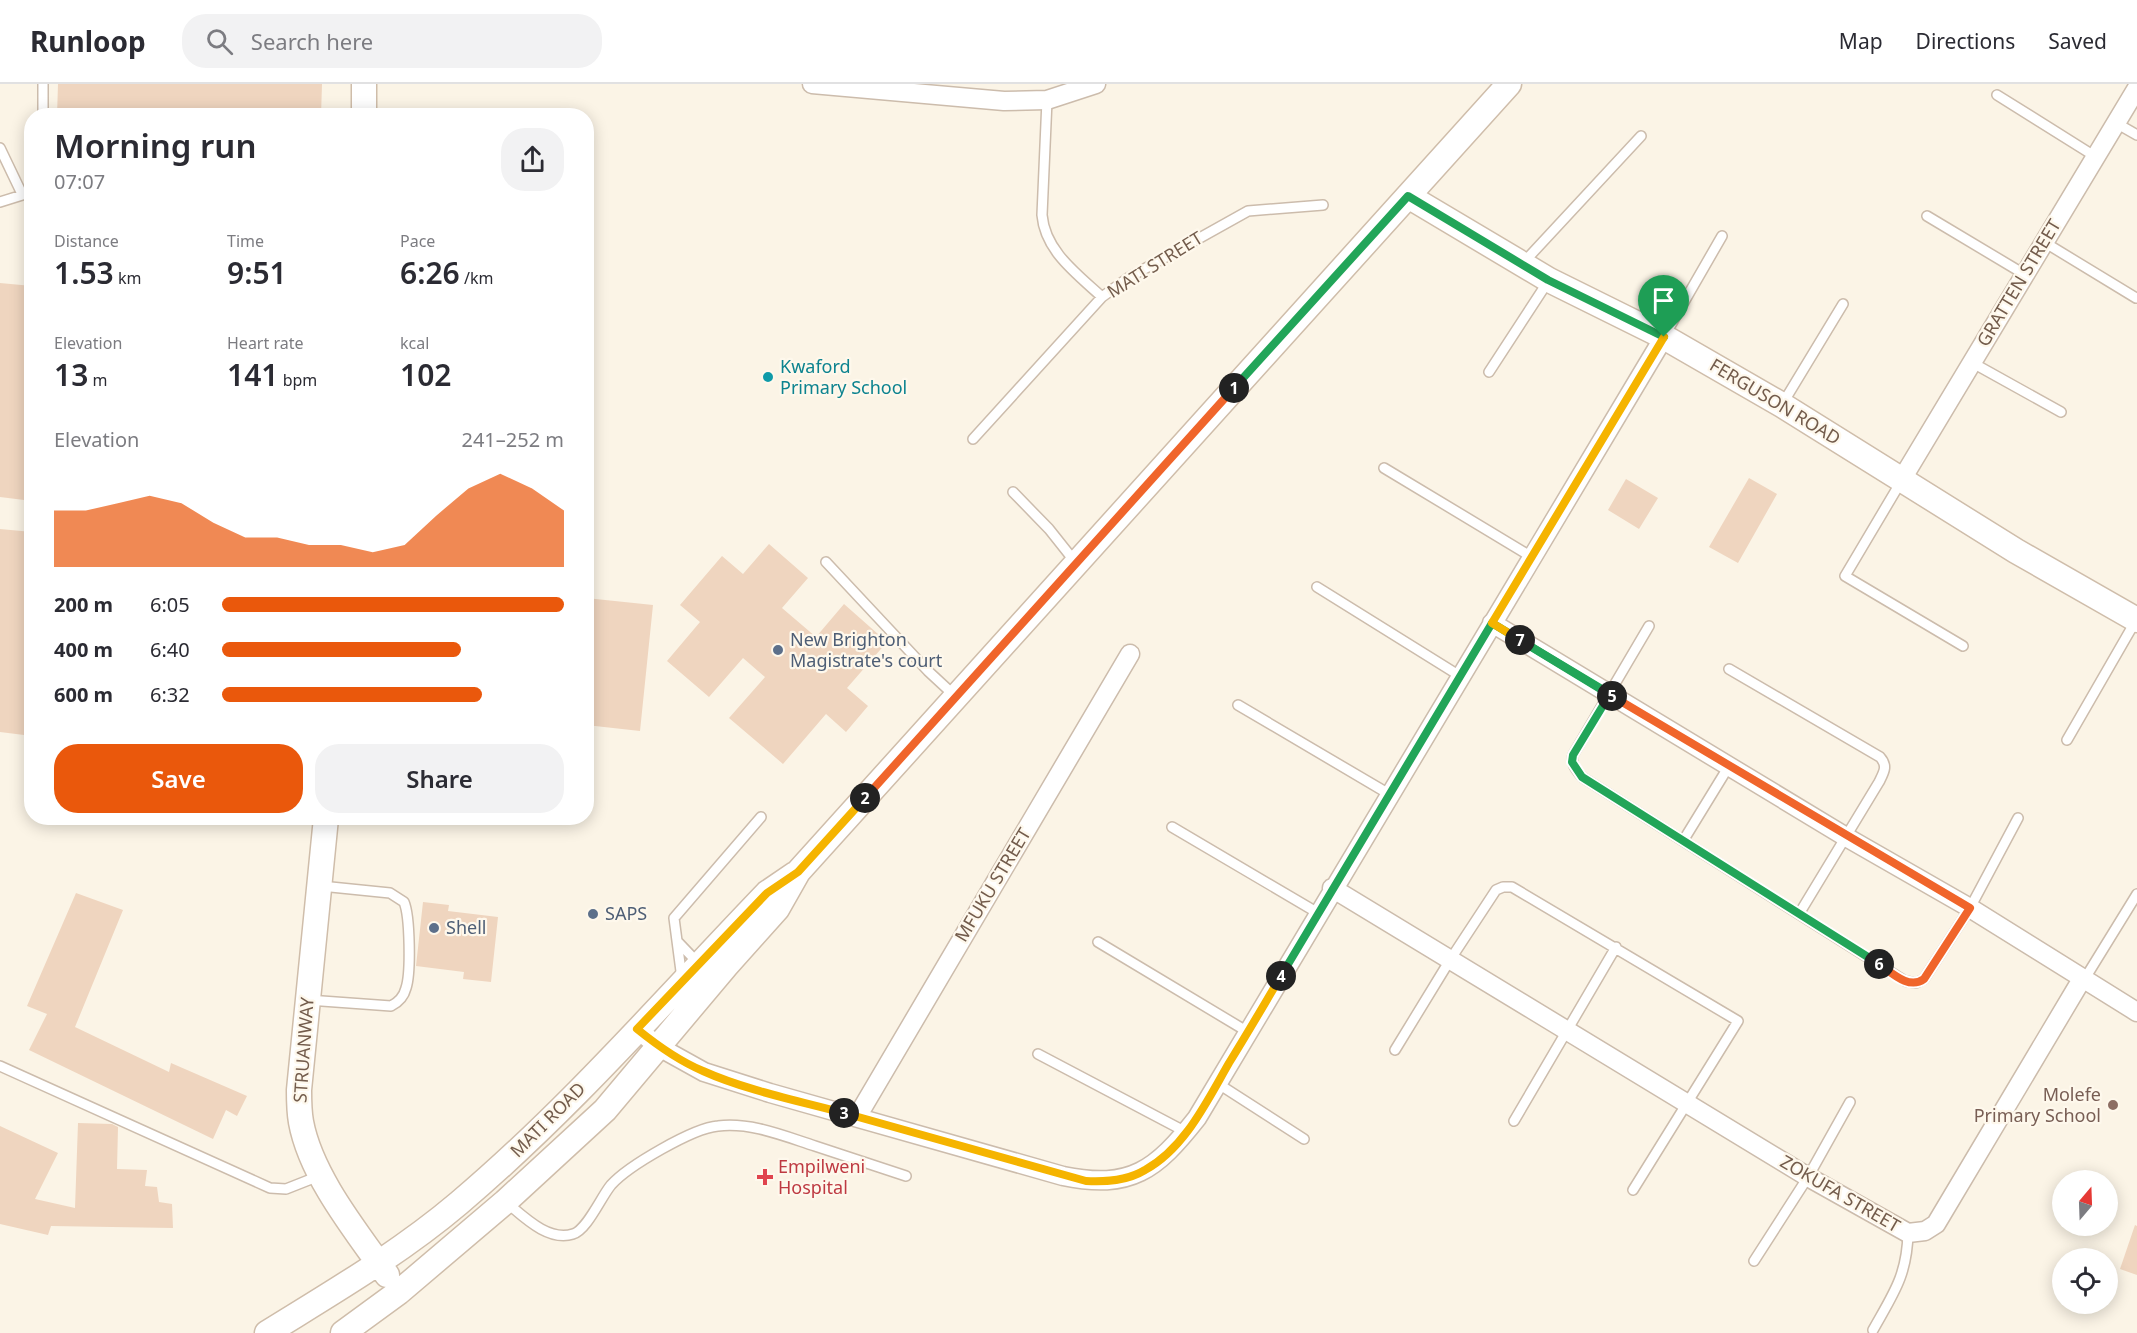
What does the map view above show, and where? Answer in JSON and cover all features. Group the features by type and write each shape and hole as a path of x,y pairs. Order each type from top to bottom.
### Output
{"street":[{"path":"364,84 364,108"},
{"path":"812,84 978,100 1047,100 1096,84"},
{"name":"MATI ROAD","path":"343,1333 399,1292 506,1202 605,1110 659,1047 707,971 767,893 798,872 1509,84"},
{"name":"GRATTEN STREET","path":"1902,479 2137,88"},
{"name":"FERGUSON ROAD","path":"1408,196 1548,280 1664,337 1782,405 2016,550 2137,620"},
{"path":"637,1029 659,1047 704,1072 770,1094 857,1116 1086,1181 1113,1181 1134,1175 1151,1166 1197,1118 1332,888 1664,337"},
{"path":"1492,623 1846,837 1970,908 2137,1012"},
{"name":"MFUKU STREET","path":"857,1116 1130,654"},
{"name":"STRUANWAY","path":"325,825 299,1090 300,1113 308,1145 322,1176 399,1292"},
{"name":"ZOKUFA STREET","path":"1332,888 1808,1177 1908,1233 1925,1231 1936,1224 2083,980"},
{"name":"MATI ROAD","path":"267,1333 379,1264 457,1205 557,1113 682,981 707,971"}],"lane":[{"path":"43,84 43,108"},
{"path":"1996,95 2096,157"},
{"path":"1047,100 1042,215 1044,227 1059,255 1102,297"},
{"path":"2116,123 2137,135"},
{"path":"1522,264 1641,136"},
{"path":"0,148 24,188"},
{"path":"0,202 24,194"},
{"name":"MATI STREET","path":"973,439 1102,297 1128,278 1248,211 1323,205"},
{"path":"1927,216 2024,274"},
{"path":"1664,337 1722,236"},
{"path":"2044,242 2136,298"},
{"path":"1489,372 1548,280"},
{"path":"1782,405 1843,304"},
{"path":"1971,362 2061,412"},
{"path":"1384,468 1532,557"},
{"path":"1902,479 1845,576 1963,646"},
{"path":"1013,492 1076,563"},
{"path":"826,562 956,697"},
{"path":"1317,587 1460,676"},
{"path":"2067,740 2137,620"},
{"path":"1649,626 1573,755 1573,765 1582,777 1905,981 1916,983 1924,979 1970,908 2018,818"},
{"path":"1729,669 1884,761 1884,771 1799,914"},
{"path":"1238,705 1389,794"},
{"path":"1683,841 1729,766"},
{"path":"682,981 674,922 677,914 761,817"},
{"path":"1172,827 1318,913"},
{"path":"307,1000 392,1006 398,1003 404,994 407,983 407,915 404,902 390,894 319,886"},
{"path":"1395,1050 1496,890 1512,887 1616,947 1738,1021 1633,1190"},
{"path":"2083,980 2137,894"},
{"path":"676,942 707,971"},
{"path":"1098,942 1248,1032"},
{"path":"1514,1121 1616,947"},
{"path":"1038,1054 1186,1132"},
{"path":"0,1066 270,1188 286,1189 322,1176"},
{"path":"1217,1083 1304,1139"},
{"path":"1754,1261 1808,1177 1850,1102"},
{"path":"506,1202 538,1229 558,1234 573,1234 583,1228 601,1198 618,1178 697,1131 716,1126 746,1126 770,1131 906,1176"},
{"path":"1873,1330 1905,1268 1908,1233"}],"building":[{"path":"58,84 322,84 321,108 57,108"},
{"path":"0,283 24,285 24,500 0,497"},
{"path":"1749,478 1777,494 1738,563 1709,547"},
{"path":"1626,479 1658,498 1639,529 1608,510"},
{"path":"0,529 24,531 24,735 0,732"},
{"name":"New Brighton Magistrate's court","path":"769,544 808,578 782,608 816,637 844,604 887,642 847,688 868,706 846,732 826,714 783,764 729,718 765,677 743,658 709,697 667,661 700,622 680,605 722,556 743,574"},
{"path":"594,599 653,605 640,731 594,726"},
{"path":"76,893 123,910 75,1027 169,1072 171,1063 247,1096 237,1116 226,1110 213,1139 29,1050 47,1014 27,1006"},
{"path":"423,902 449,905 448,911 498,917 491,982 463,979 464,972 416,966"},
{"path":"78,1123 112,1124 118,1127 117,1169 147,1170 145,1186 157,1187 159,1202 172,1204 173,1228 51,1226 48,1235 0,1224 0,1126 58,1153 35,1199 75,1208"},
{"path":"2135,1225 2137,1226 2137,1275 2120,1269"}],"place":[{"name":"Kwaford Primary School","path":"768,377"},
{"name":"New Brighton Magistrate's court","path":"778,650"},
{"name":"SAPS","path":"593,914"},
{"name":"Shell","path":"434,928"},
{"name":"Molefe Primary School","path":"2113,1105"},
{"name":"Empilweni Hospital","path":"765,1177"}],"route":[{"path":"1664,337 1492,623 1610,694 1573,755 1572,762 1582,777 1905,981 1921,982 1970,908 1846,837 1492,623 1197,1118 1171,1148 1142,1172 1113,1181 1086,1181 857,1116 770,1094 704,1072 659,1047 637,1029 767,893 798,872 1408,196 1548,280 1664,337"}]}
